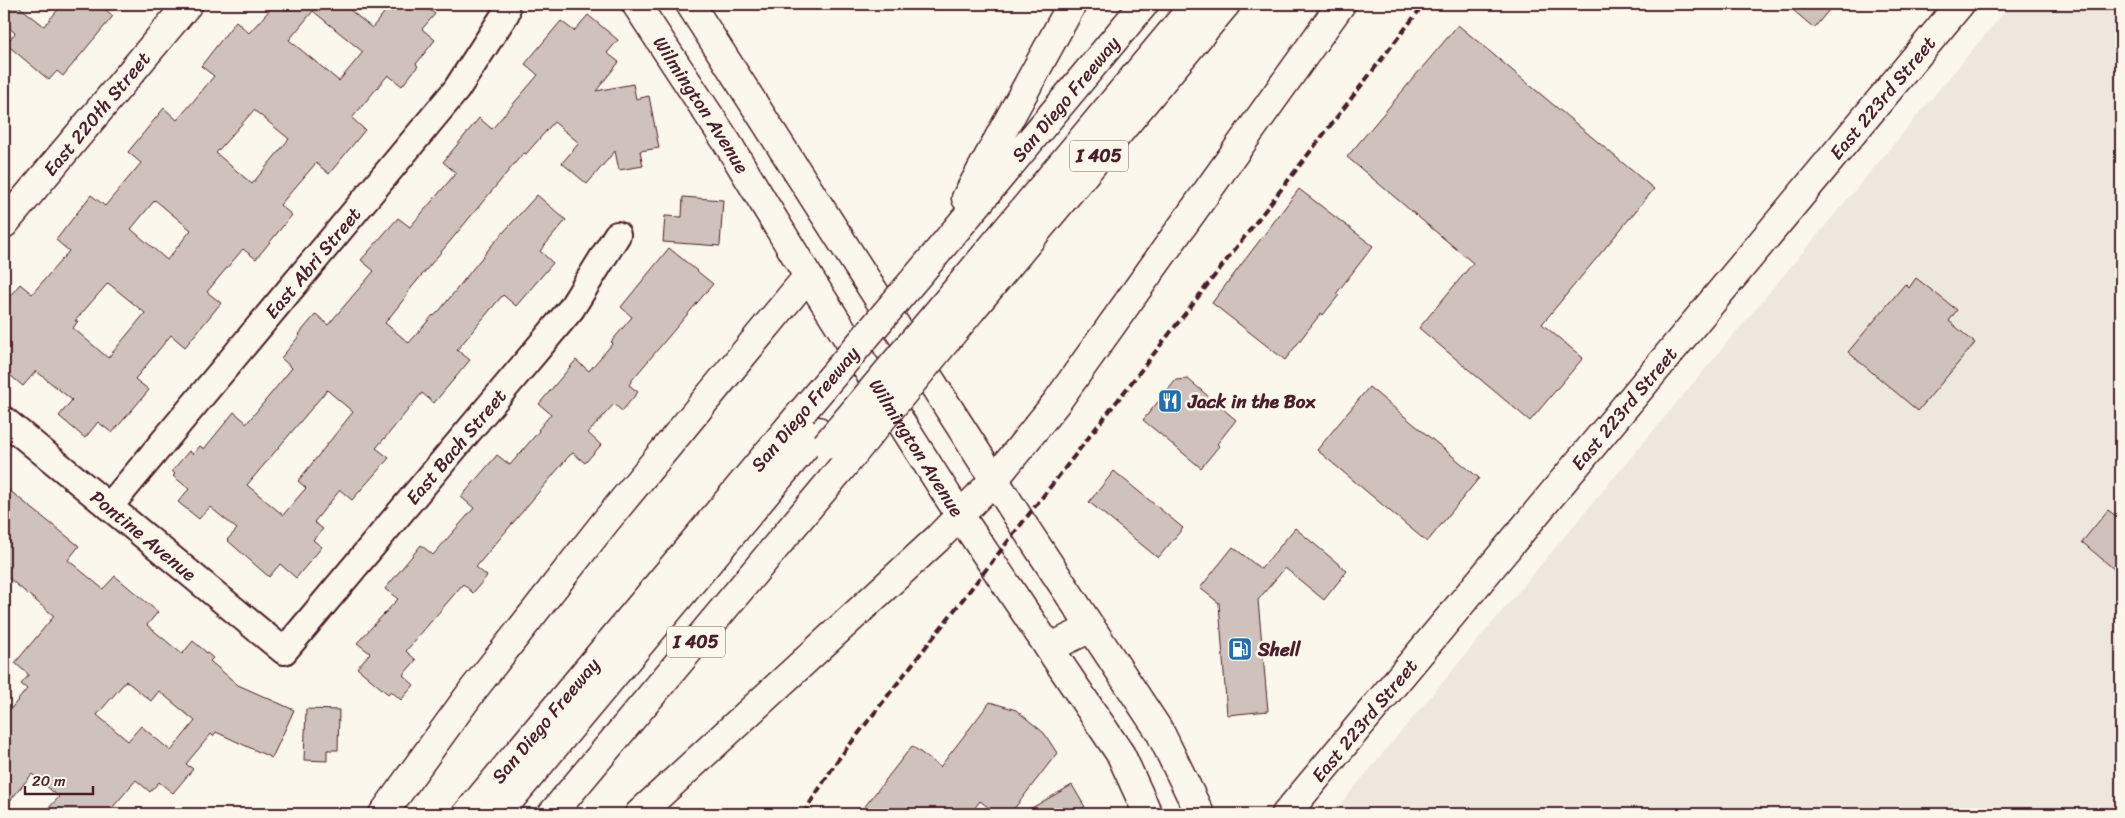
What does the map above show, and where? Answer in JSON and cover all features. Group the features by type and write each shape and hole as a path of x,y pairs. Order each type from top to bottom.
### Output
{"main road":[{"name":"Wilmington Avenue","path":"636,4 728,144 808,276 961,517 1120,755 1148,814"},
{"path":"690,4 994,480 1160,732 1200,814"},
{"path":"953,281 1072,4"},
{"name":"San Diego Freeway","path":"552,814 840,470 953,281 1144,4"},
{"path":"953,281 1174,4"},
{"path":"498,814 816,429 953,281 1195,4"},
{"name":"San Diego Freeway","path":"467,814 816,429 953,281 1226,4"},
{"path":"639,814 961,517 994,480 1056,402 1341,4"},
{"name":"East 223rd Street","path":"1286,814 1960,4"},
{"name":"East 220th Street","path":"4,224 185,5"},
{"path":"383,814 473,690 606,521 808,276"},
{"path":"518,814 816,429"},
{"path":"1049,648 1091,628"}],"street":[{"name":"East Abri Street","path":"109,507 456,90 506,13"},
{"name":"East Bach Street","path":"284,651 571,309 617,236"},
{"name":"Pontine Avenue","path":"4,420 284,651"}],"shaded area":[{"path":"2011,4 2121,4 2121,814 1332,814"}],"building":[{"path":"4,4 16,4 44,26 63,4 99,4 113,16 63,76 57,71 49,80 6,44 15,33 4,23"},
{"path":"275,4 343,4 372,28 391,4 423,4 435,14 422,29 435,40 402,86 388,75 352,118 365,130 329,174 316,163 280,205 292,215 256,259 243,249 207,292 221,303 185,347 171,335 135,379 149,390 112,433 98,422 85,438 59,416 72,400 36,371 23,386 4,370 4,303 20,284 32,294 69,251 56,240 91,195 105,206 141,163 128,152 164,108 177,120 191,104 214,76 201,66 236,21 249,33","holes":["313,11 363,52 339,81 289,40","254,110 289,139 252,184 216,153","155,200 191,230 167,260 131,229","108,283 145,313 108,358 73,328 78,321 75,321"]},
{"path":"1786,4 1834,4 1814,28"},
{"path":"588,15 618,40 607,53 619,62 596,91 633,84 636,99 649,96 659,148 640,151 643,166 619,170 615,151 587,184 562,163 579,143 554,122 526,154 524,153 520,157 407,293 385,323 409,343 433,315 440,310 492,245 537,195 566,220 540,251 553,263 516,306 503,295 490,310 457,350 470,360 434,403 422,393 376,448 389,458 352,500 340,490 314,522 323,529 313,540 322,547 296,578 280,564 269,577 227,540 237,529 210,507 199,519 178,502 189,489 173,476 175,474 172,471 189,451 193,454 200,446 204,449 234,412 247,423 292,368 281,358 299,334 316,314 328,325 374,271 361,260 398,218 410,227 456,173 443,162 479,118 492,129 538,75 525,64 561,21 574,31","holes":["327,390 353,412 298,481 306,488 283,515 247,485"]},
{"path":"1458,25 1654,189 1542,324 1583,358 1530,421 1419,328 1473,263 1347,157"},
{"path":"1299,189 1373,246 1336,294 1339,295 1323,315 1321,313 1285,360 1212,303"},
{"path":"683,197 723,200 720,246 663,242 665,216 682,217"},
{"path":"669,248 713,284 632,380 629,385 638,392 622,411 614,404 588,433 601,445 585,463 573,453 569,456 476,567 487,576 473,593 463,584 406,651 416,660 403,675 414,685 401,700 391,691 388,694 357,668 370,653 357,643 398,599 385,589 421,545 433,555 474,508 461,497 497,455 510,465 539,431 551,414 539,404 576,360 589,371 613,343 611,342 632,317 621,307"},
{"path":"1916,278 1957,310 1949,321 1975,343 1918,411 1848,352 1905,284 1909,288"},
{"path":"1188,379 1236,420 1217,444 1219,446 1201,468 1143,420 1176,380"},
{"path":"1369,387 1479,478 1427,542 1317,450"},
{"path":"1114,471 1183,528 1158,558 1089,502"},
{"path":"4,486 79,546 68,560 103,589 115,576 158,612 147,625 182,654 193,641 213,658 210,661 238,685 294,710 272,758 216,732 213,736 211,734 186,764 193,769 173,793 159,782 150,792 136,780 107,814 43,814 59,797 32,774 4,808 4,717 27,689 21,684 29,675 15,663 54,616 4,574","holes":["126,681 151,701 159,691 195,721 171,751 141,726 128,741 97,715"]},
{"path":"2108,510 2121,520 2121,575 2082,542"},
{"path":"1295,528 1347,571 1324,600 1285,568 1258,600 1268,711 1227,715 1219,603 1200,588 1233,547 1261,569"},
{"path":"990,702 1016,710 1044,733 1057,753 1010,814 997,814 980,801 970,814 859,814 912,746 940,767"},
{"path":"306,709 339,710 338,750 327,750 327,761 304,760"},
{"path":"1072,785 1085,807 1072,814 1021,814"}],"railway":[{"path":"803,814 837,761 1424,4"}],"place":[{"name":"Jack in the Box","path":"1170,401"},
{"name":"Shell","path":"1240,649"}]}
